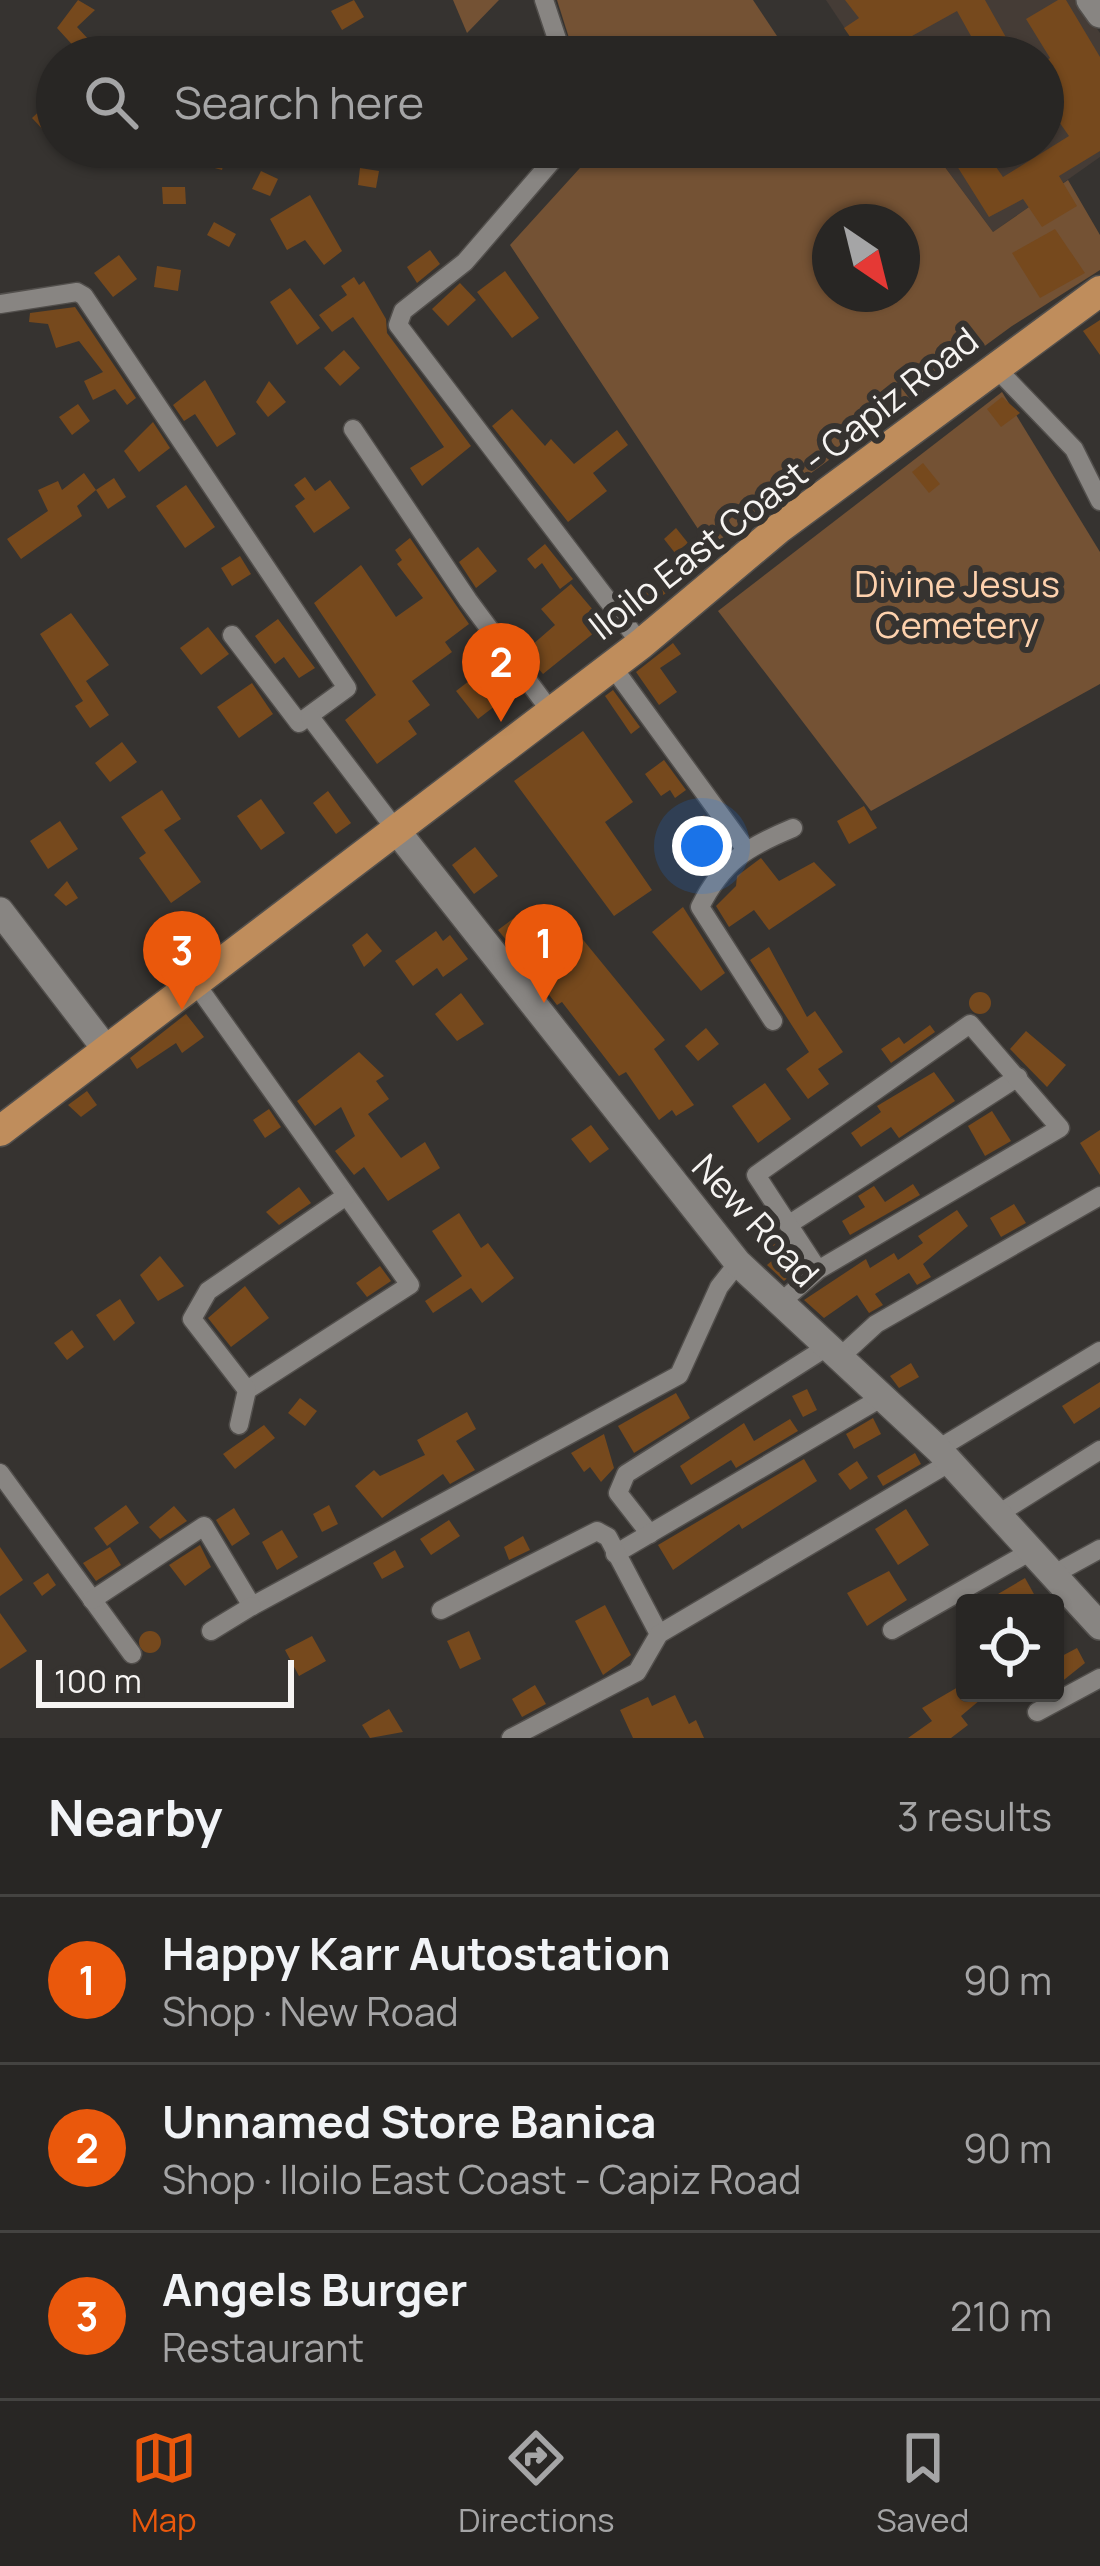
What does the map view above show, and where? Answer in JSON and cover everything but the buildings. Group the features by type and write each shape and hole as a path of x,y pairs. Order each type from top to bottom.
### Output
{"main road":[{"name":"Iloilo East Coast - Capiz Road","path":"0,1131 641,644 778,529 1100,291"}],"street":[{"path":"544,0 556,36"},
{"path":"1090,0 1100,14"},
{"path":"546,168 465,262 403,311 398,325 641,644"},
{"path":"0,304 76,292 84,296 347,688 299,724 232,635"},
{"path":"996,368 1074,449 1100,501"},
{"path":"353,429 549,710"},
{"path":"612,666 744,847"},
{"path":"310,717 396,830"},
{"path":"773,1021 700,907 718,873 744,847 793,828"},
{"name":"New Road","path":"396,830 738,1263 944,1456 1100,1626"},
{"path":"0,911 105,1048"},
{"path":"196,984 410,1286 247,1390 239,1425"},
{"path":"781,1301 818,1270 1060,1128 970,1024 756,1175 818,1270"},
{"path":"791,1223 1018,1077"},
{"path":"247,1390 192,1319 208,1292 346,1196"},
{"path":"650,1534 618,1493 626,1474 1100,1196"},
{"path":"211,1631 679,1375 719,1287 738,1263"},
{"path":"511,1738 637,1672 658,1634 944,1456 1100,1351"},
{"path":"615,1554 881,1398"},
{"path":"995,1516 1100,1450"},
{"path":"0,1473 132,1654"},
{"path":"92,1600 203,1526 251,1606"},
{"path":"441,1610 597,1532 608,1537 658,1634"},
{"path":"1056,1573 1100,1549"},
{"path":"892,1630 1033,1550"},
{"path":"1037,1712 1100,1678"}],"shaded area":[{"path":"826,0 1077,0 1100,33 1100,157 993,232 946,168 1064,168 1064,36 850,36"}],"green space":[{"path":"453,0 499,0 467,33"},
{"path":"557,0 753,0 777,36 568,36"},
{"path":"580,168 946,168 993,232 1068,180 1100,235 1100,270 1012,326 710,547 510,245"},
{"name":"Divine Jesus Cemetery","path":"1002,392 1100,552 1100,684 871,811 718,611"}],"place":[{"name":"Unnamed Store Banica","path":"501,722"},
{"name":"Happy Karr Autostation","path":"544,1003"},
{"name":"Angels Burger","path":"182,1010"}]}
